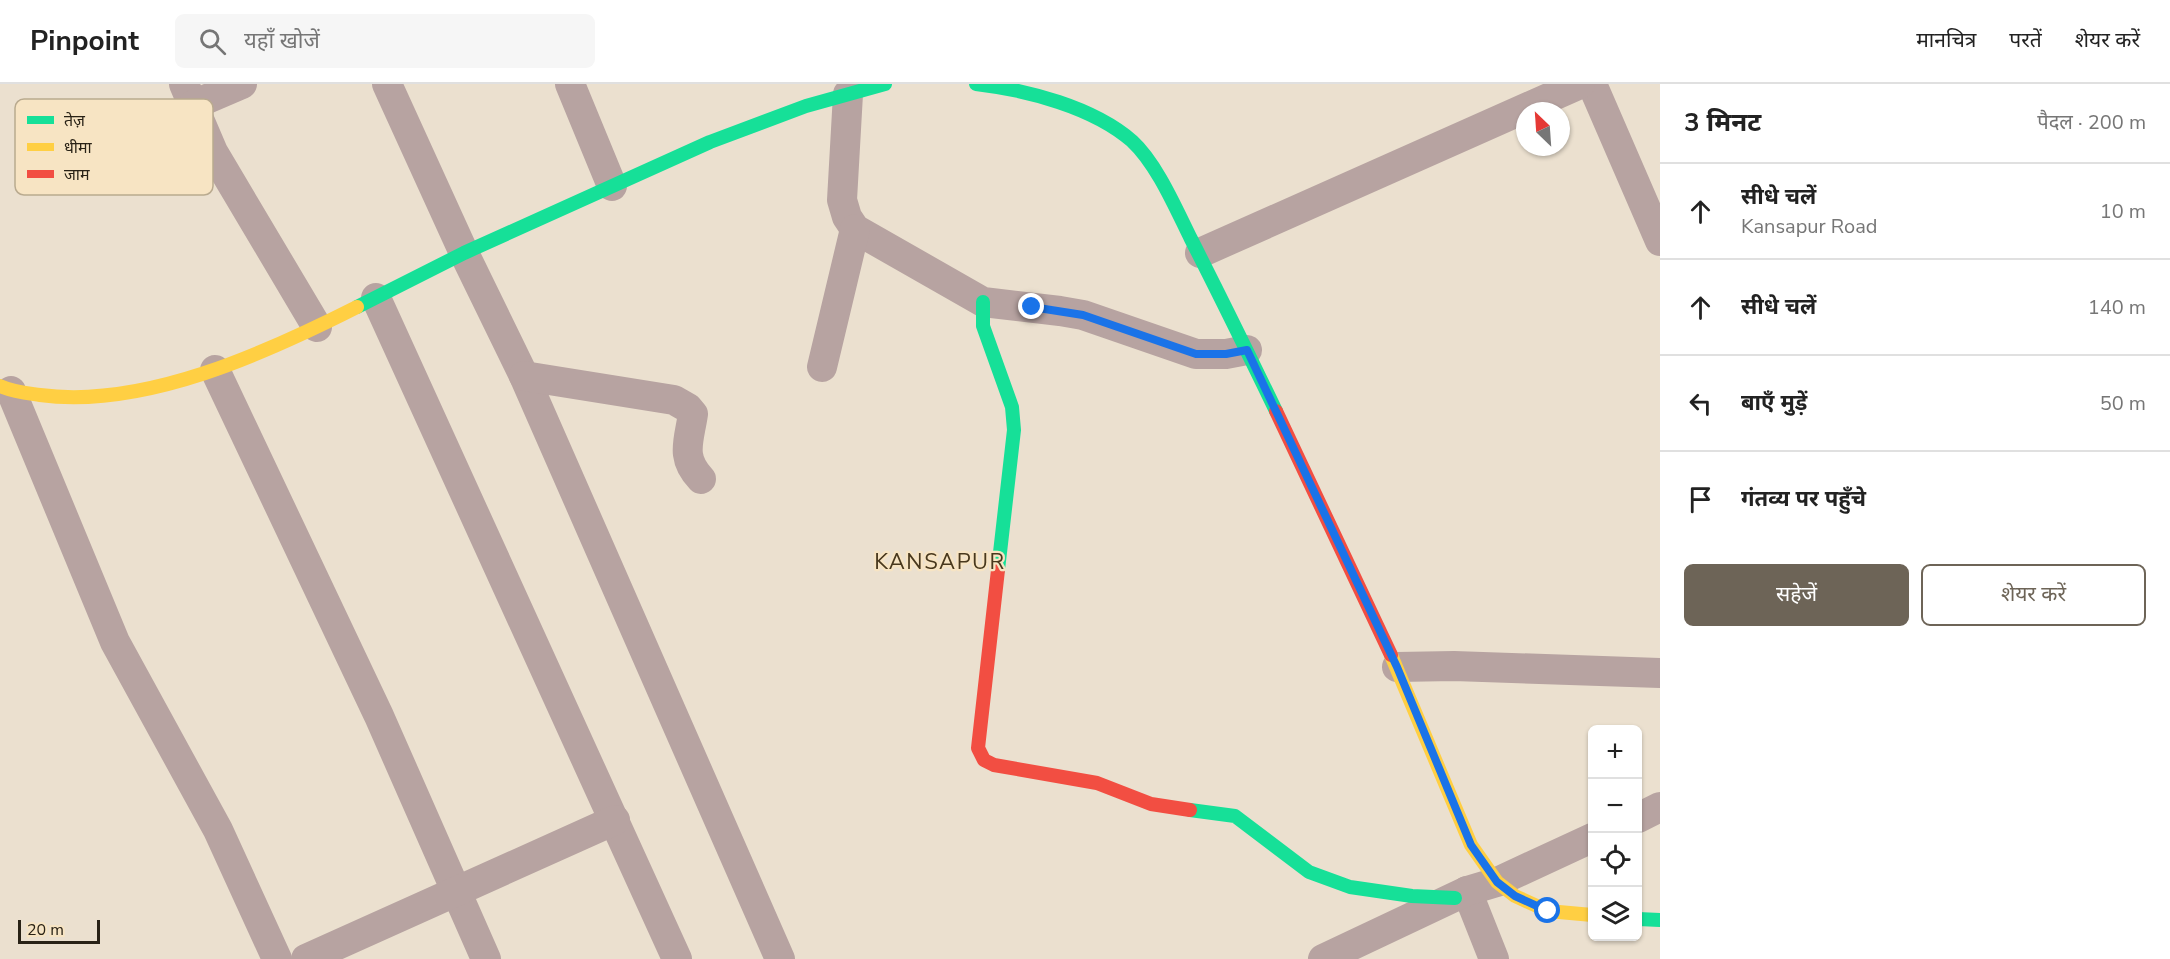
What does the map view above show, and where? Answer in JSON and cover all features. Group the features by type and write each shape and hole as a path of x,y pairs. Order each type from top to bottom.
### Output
{"street":[{"path":"188,94 242,84"},
{"path":"387,84 464,253 524,376 780,959"},
{"path":"570,84 612,186"},
{"path":"5,388 62,398 99,396 138,391 215,370 317,327 464,253 710,142 806,106 885,84"},
{"path":"976,84 1074,106 1119,131 1134,143 1164,185 1247,350 1397,667 1471,845 1497,882 1515,896 1548,911 1588,915"},
{"path":"1200,253 1580,84"},
{"path":"1592,84 1660,241"},
{"path":"848,94 842,200 847,217 855,229 983,302 1083,315 1196,354 1226,354 1247,350"},
{"path":"213,152 317,327"},
{"path":"822,367 855,229"},
{"path":"376,298 677,959"},
{"path":"983,302 983,326 1012,406 1014,430 978,748 984,760 994,765 1097,783 1151,804 1235,816 1309,872 1350,887 1412,896 1461,895"},
{"path":"215,370 379,716 486,959"},
{"path":"524,376 674,400 683,404 693,414 688,461 690,467 701,479"},
{"path":"5,388 115,642 218,830 277,959"},
{"path":"1397,667 1454,666 1660,673"},
{"path":"1642,816 1660,807"},
{"path":"306,959 615,820"},
{"path":"1323,959 1461,895 1497,882 1588,840"},
{"path":"1461,895 1494,959"},
{"path":"1642,919 1660,920"}],"traffic: fast":[{"path":"357,307 464,253 710,142 806,106 885,84"},
{"path":"976,84 1058,102 1098,119 1132,141 1158,174 1276,411"},
{"path":"983,302 983,326 1012,407 1014,430 998,570"},
{"path":"1190,810 1235,816 1309,872 1350,887 1412,896 1455,898"},
{"path":"1642,919 1660,920"}],"traffic: slow":[{"path":"0,386 30,394 80,397 121,394 162,385 203,374 244,359 357,307"},
{"path":"1391,655 1471,845 1497,882 1515,896 1548,911 1588,915"}],"traffic: jam":[{"path":"1276,411 1391,655"},
{"path":"998,570 978,748 984,760 994,765 1097,783 1151,804 1190,810"}],"district":[{"name":"KANSAPUR","path":"940,561"}],"route":[{"path":"1032,307 1083,315 1196,354 1226,354 1247,350 1397,667 1471,845 1497,882 1515,896 1548,911"}]}
